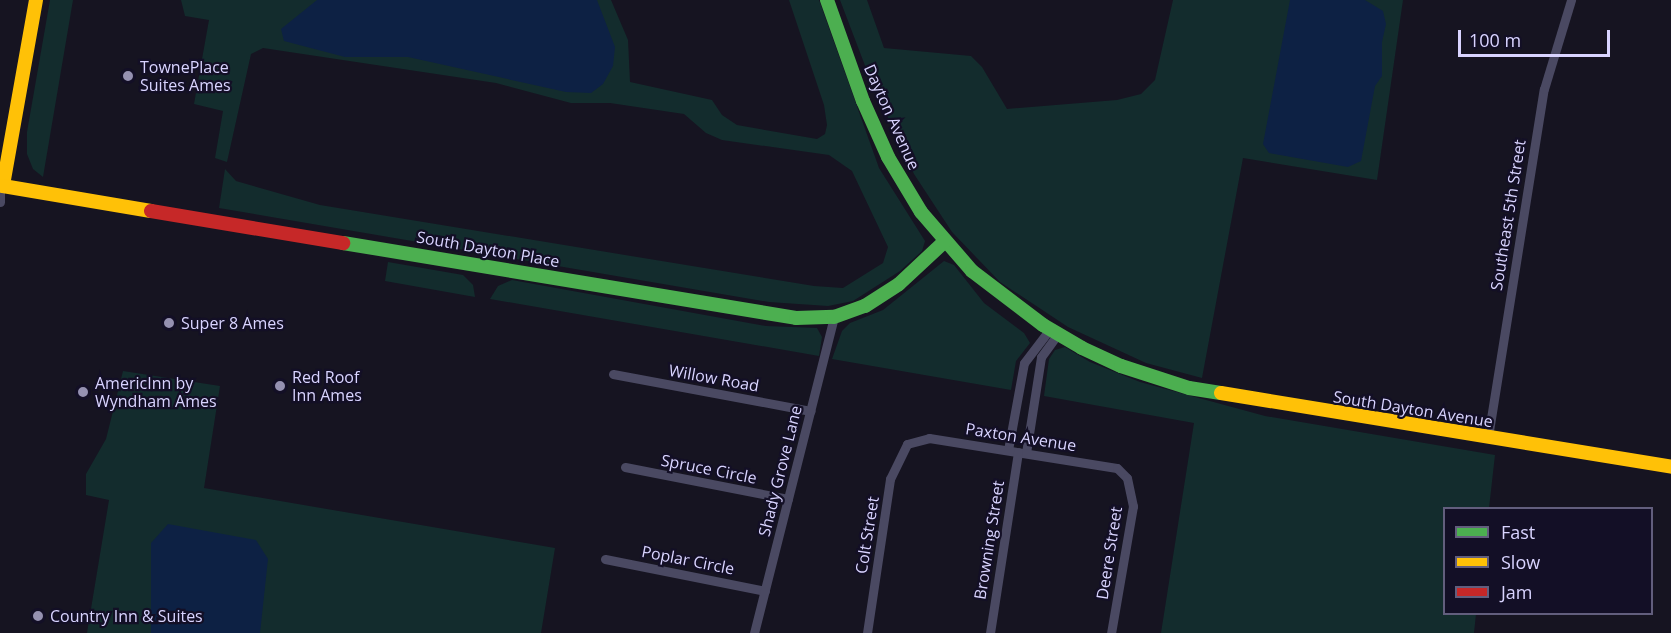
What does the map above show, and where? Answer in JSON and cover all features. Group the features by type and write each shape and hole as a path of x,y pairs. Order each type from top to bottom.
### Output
{"street":[{"path":"0,202 1,186 36,0"},
{"name":"Dayton Avenue","path":"827,0 863,101 888,157 921,212 944,242 1007,299 1054,332 1150,377"},
{"name":"Southeast 5th Street","path":"1488,437 1544,88 1571,0"},
{"name":"South Dayton Place","path":"1,186 785,316 834,317 865,306 899,284 944,242"},
{"name":"Shady Grove Lane","path":"754,633 834,317"},
{"name":"Browning Street","path":"1017,452 1041,357 1054,332"},
{"name":"Browning Street","path":"990,633 1017,452 1024,363 1054,332"},
{"name":"Willow Road","path":"613,374 811,411"},
{"name":"South Dayton Avenue","path":"1150,377 1262,401 1671,467"},
{"name":"Paxton Avenue","path":"907,444 929,438 1117,468 1127,478"},
{"name":"Colt Street","path":"867,633 890,478 907,444"},
{"name":"Spruce Circle","path":"625,467 788,499"},
{"name":"Deere Street","path":"1111,633 1133,506 1127,478"},
{"name":"Poplar Circle","path":"605,559 765,591"}],"green space":[{"path":"50,0 73,0 43,177 33,169 27,154 27,132"},
{"path":"181,0 611,0 628,40 630,82 712,100 722,115 737,125 817,139 825,134 827,125 824,105 789,0 819,0 879,168 925,241 922,251 900,271 853,301 828,306 769,302 219,208 225,169 236,181 320,205 814,286 843,288 883,263 888,247 852,171 829,155 722,140 706,133 684,114 610,103 571,103 496,83 263,48 251,54 227,162 215,158 223,111 194,104 209,20 185,16"},
{"path":"840,0 867,0 884,48 971,56 982,67 1007,109 1117,100 1141,94 1155,80 1173,0 1403,0 1377,180 1243,158 1202,378 1146,363 1068,327 1000,282 952,232 914,174 869,76"},
{"path":"944,261 954,265 984,303 1024,333 1030,343 1016,361 1011,390 832,359 842,331 850,323 883,310"},
{"path":"388,262 463,275 473,285 475,297 385,281"},
{"path":"512,280 766,326 817,328 822,337 819,356 490,299 498,286"},
{"path":"1065,347 1090,362 1140,382 1265,416 1495,455 1489,507 1443,507 1443,615 1476,615 1474,633 1161,633 1194,423 1044,396 1049,359 1055,350"},
{"path":"123,371 220,386 204,488 555,548 541,633 87,633 109,500 86,495 86,474 106,439"}],"water":[{"path":"317,0 597,0 615,47 613,66 603,84 591,93 566,92 408,57 345,57 284,41 281,29"},
{"path":"1290,0 1365,0 1383,11 1386,24 1382,42 1382,76 1375,86 1361,161 1348,167 1269,153 1263,144"},
{"path":"168,524 256,540 268,559 260,633 151,633 151,543"}],"traffic: fast":[{"path":"827,0 863,101 888,157 921,212 972,271 1043,325 1082,348 1121,366 1189,388 1221,393"},
{"path":"343,243 796,318 834,317 865,306 899,284 944,242"}],"traffic: slow":[{"path":"36,0 3,186 151,211"},
{"path":"1221,393 1671,467"}],"traffic: jam":[{"path":"151,211 343,243"}],"place":[{"name":"TownePlace Suites Ames","path":"128,76"},
{"name":"Super 8 Ames","path":"169,323"},
{"name":"Red Roof Inn Ames","path":"280,386"},
{"name":"AmericInn by Wyndham Ames","path":"83,392"},
{"name":"Country Inn & Suites","path":"38,616"}]}
